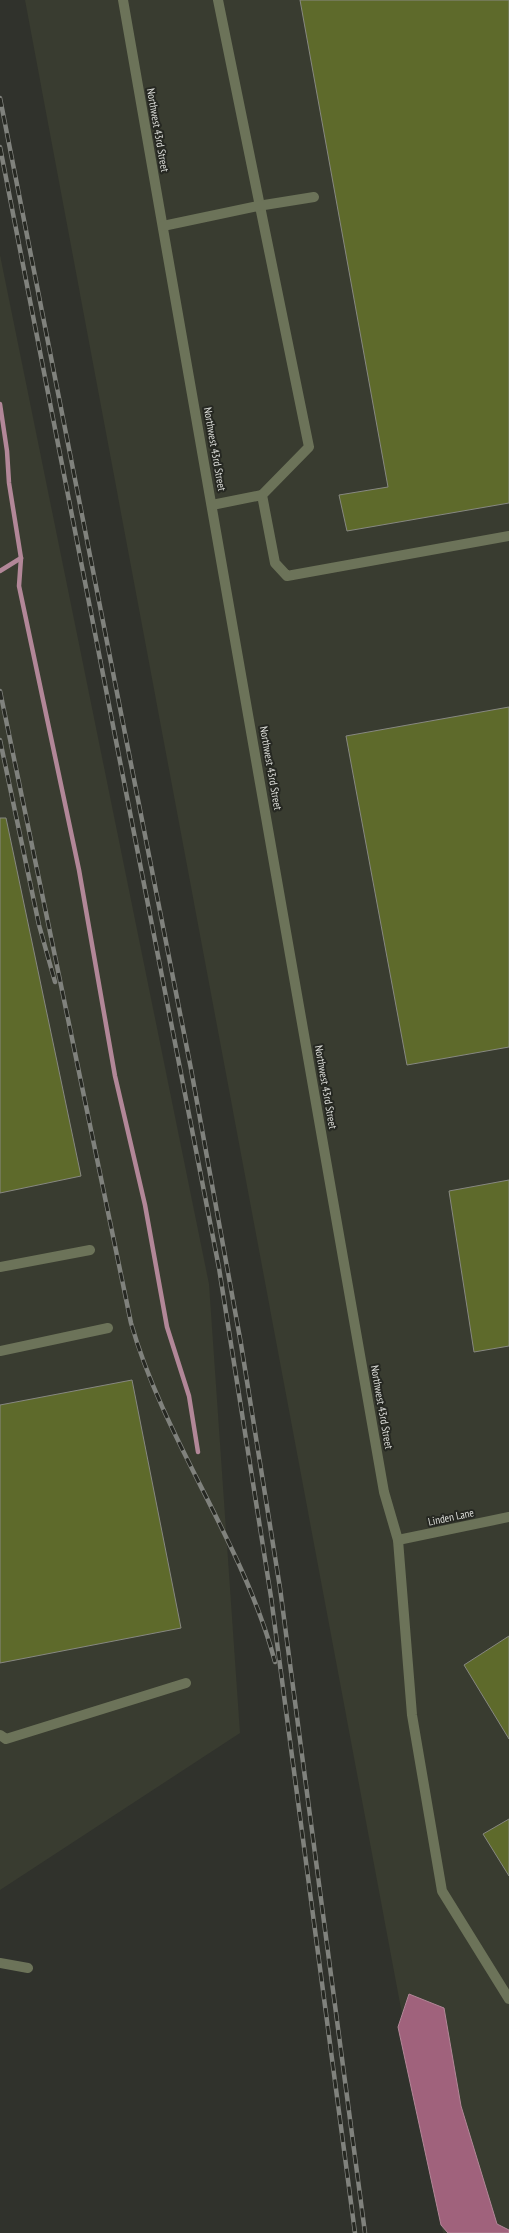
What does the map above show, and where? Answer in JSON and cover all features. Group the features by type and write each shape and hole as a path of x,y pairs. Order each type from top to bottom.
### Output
{"street":[{"name":"Northwest 43rd Street","path":"123,0 384,1492 398,1540 412,1715 442,1891 509,1999"},
{"path":"212,505 262,495 309,447 258,206 218,0"},
{"path":"163,226 258,206 314,197"},
{"path":"262,495 275,563 287,576 509,536"},
{"path":"0,1267 90,1250"},
{"path":"0,1351 108,1328"},
{"name":"Linden Lane","path":"398,1540 509,1517"},
{"path":"0,1735 6,1739 186,1683"},
{"path":"0,1963 28,1968"}],"shaded area":[{"path":"25,0 509,0 509,2233 443,2233"},
{"path":"0,255 209,1284 240,1733 0,1890"},
{"path":"409,1994 444,2008 461,2106 497,2224 509,2230 509,2233 448,2233 441,2225 398,2027"}],"building":[{"path":"300,0 509,0 509,503 347,531 339,495 388,487"},
{"path":"509,707 509,1047 407,1065 346,736"},
{"path":"0,818 6,818 81,1176 0,1193"},
{"path":"509,1180 509,1346 474,1352 449,1191"},
{"path":"132,1380 181,1628 0,1663 0,1405"},
{"path":"509,1636 509,1739 464,1665"},
{"path":"509,1819 509,1876 483,1834"}],"waterway":[{"path":"0,404 7,451 9,483 21,558 19,586 79,870 115,1076 145,1205 167,1327 189,1396 198,1452"},
{"path":"0,571 21,558"}],"railway":[{"path":"0,98 191,1069 241,1344 280,1588 365,2233"},
{"path":"0,147 219,1268 271,1597 355,2233"},
{"path":"0,691 131,1323 146,1367 163,1409 244,1575 261,1618 275,1662"},
{"path":"0,740 39,925 55,982"}]}
